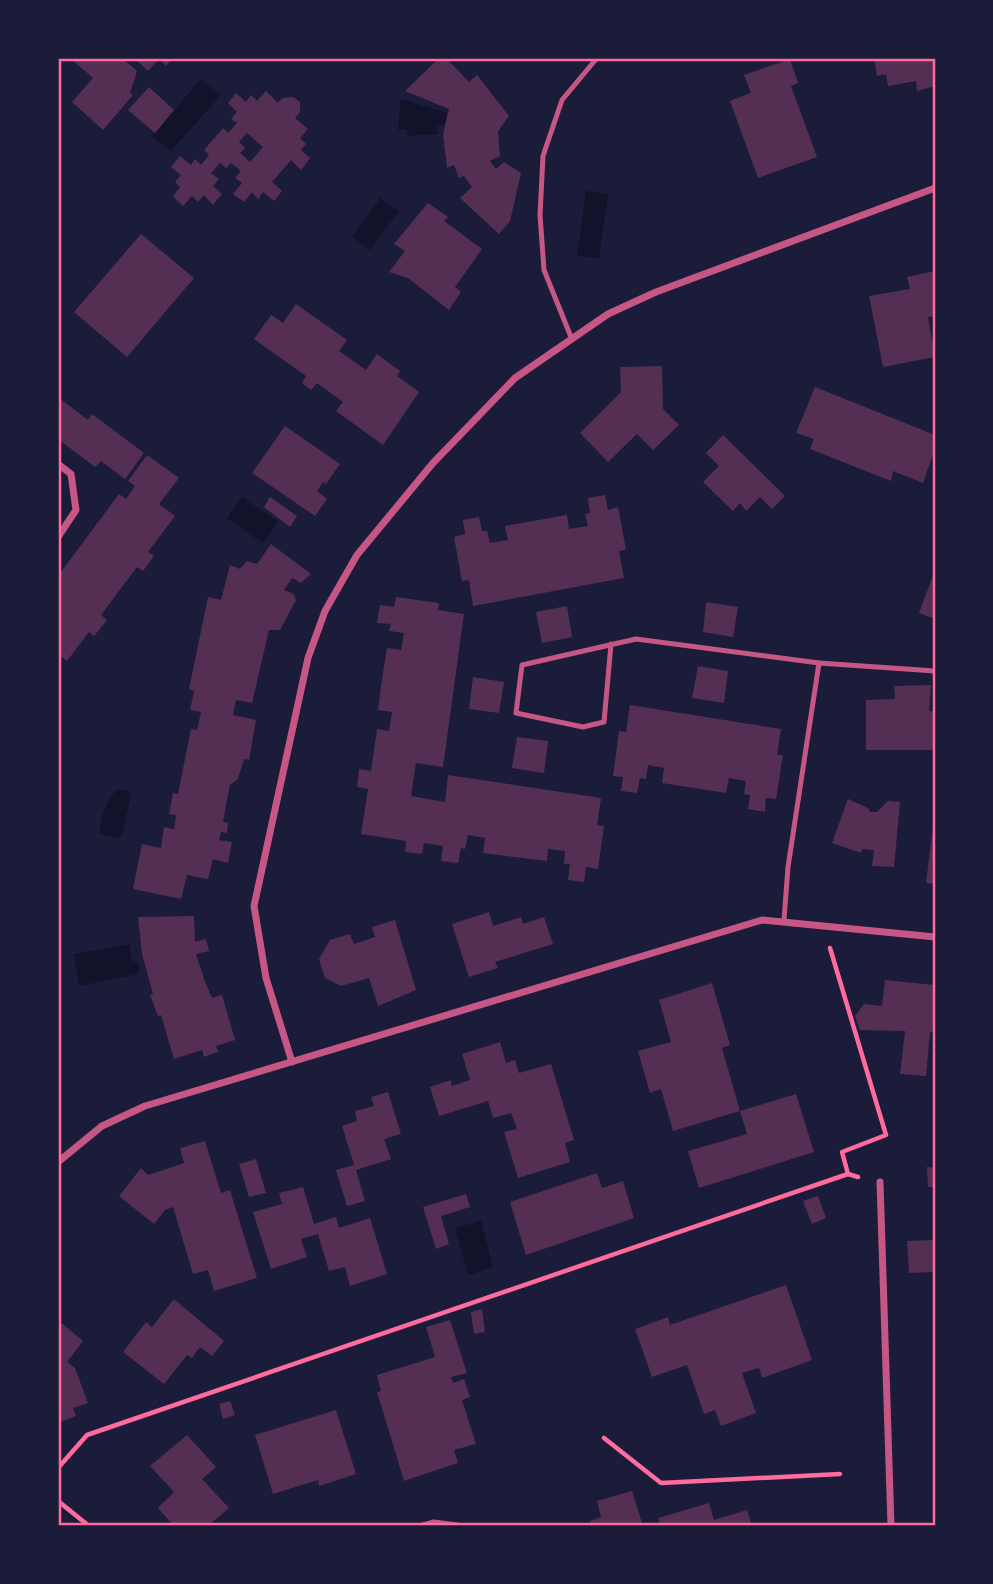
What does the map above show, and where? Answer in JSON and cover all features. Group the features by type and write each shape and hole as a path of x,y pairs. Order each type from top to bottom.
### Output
{"street":[{"path":"292,1062 266,978 254,906 299,693 325,611 357,555 433,463 515,378 571,337 608,314 656,292 935,188"},
{"path":"58,464 71,474 76,510 58,537"},
{"path":"58,1163 102,1126 145,1106 762,920 784,920 935,937"},
{"path":"880,1182 891,1526"},
{"path":"423,1526 434,1523 457,1526"}],"lane":[{"path":"571,337 544,270 540,215 543,156 562,100 597,58"},
{"path":"611,645 604,722 583,727 516,713 523,665 636,639 819,663 935,671"},
{"path":"784,920 788,867 819,663"}],"path":[{"path":"58,1468 87,1435 848,1174 842,1152 886,1135 823,924"},
{"path":"604,1438 661,1483 840,1474"},
{"path":"58,1501 89,1526"}],"shaded area":[{"path":"201,79 221,95 171,151 152,136"},
{"path":"401,99 447,113 444,125 438,126 438,134 408,136 407,130 398,130"},
{"path":"586,191 608,194 599,258 577,256"},
{"path":"380,198 399,211 370,250 352,237"},
{"path":"242,497 278,522 263,543 227,518"},
{"path":"115,791 129,791 131,796 122,834 118,838 100,834 100,823 106,806"},
{"path":"129,944 132,960 139,964 138,974 79,986 74,954"},
{"path":"481,1221 493,1267 468,1275 455,1228"}],"building":[{"path":"70,58 122,58 137,71 130,93 133,95 103,130 72,102 93,78"},
{"path":"134,58 173,58 166,66 159,59 148,71"},
{"path":"439,58 446,58 469,82 477,75 509,116 498,131 500,156 490,161 496,169 504,162 521,173 510,221 499,234 460,198 472,187 464,176 459,178 454,165 447,168 443,135 449,109 405,91"},
{"path":"874,58 935,58 935,86 917,91 916,81 888,86 886,74 877,76"},
{"path":"790,59 798,83 791,86 817,157 758,178 730,101 751,93 744,75"},
{"path":"149,87 174,110 155,133 128,110"},
{"path":"266,91 278,103 282,98 293,97 300,102 300,112 295,118 308,129 300,138 306,144 301,150 310,158 301,170 291,160 272,182 282,191 274,201 263,192 258,199 252,192 244,202 233,194 242,183 235,178 241,171 231,163 226,168 220,163 211,173 219,179 213,186 222,194 213,205 204,195 198,202 192,196 183,206 173,196 180,187 175,182 181,175 171,167 180,156 191,165 195,159 201,165 209,155 204,150 223,128 228,133 237,123 231,119 237,112 228,103 236,93 246,102 251,95 257,101","holes":["247,133 263,147 250,162 240,153 245,148 239,142"]},
{"path":"428,203 448,217 444,221 482,249 455,287 461,292 449,310 408,278 389,272 405,251 394,244"},
{"path":"141,234 194,278 127,357 74,312"},
{"path":"935,271 935,316 928,317 935,357 883,367 869,296 910,289 907,277"},
{"path":"296,304 347,340 339,351 366,370 377,354 400,371 397,376 419,392 383,445 336,411 343,402 317,383 311,390 302,383 306,376 254,339 271,315 283,323"},
{"path":"662,366 663,409 679,425 653,450 637,434 608,462 580,433 621,392 620,367"},
{"path":"815,387 935,435 935,449 923,483 893,471 891,481 810,449 814,439 796,433"},
{"path":"58,397 88,420 92,414 144,453 125,479 101,461 95,467 58,439"},
{"path":"285,426 340,464 326,484 323,482 317,491 327,499 315,516 252,473"},
{"path":"723,435 785,496 772,509 760,497 746,511 740,503 733,511 703,482 719,466 706,453"},
{"path":"147,455 179,478 159,504 175,516 148,552 154,556 143,571 137,567 101,615 107,620 94,636 89,632 67,661 58,654 58,576 119,494 126,499 135,486 128,481"},
{"path":"605,495 608,510 618,507 626,550 619,551 624,578 473,606 469,580 462,581 454,537 465,534 463,520 479,517 482,531 487,531 490,543 508,540 505,526 567,515 569,529 588,526 585,514 590,513 588,498"},
{"path":"270,497 297,516 290,527 264,507"},
{"path":"271,544 311,574 301,583 292,578 284,590 294,594 296,600 280,630 269,630 252,703 236,700 233,715 256,720 249,760 244,759 238,779 230,785 223,822 228,823 227,833 221,832 219,840 232,842 228,863 213,859 208,879 187,875 181,899 133,889 142,844 161,848 164,827 174,829 176,815 169,814 173,793 178,794 191,729 197,730 201,712 190,710 194,691 189,689 208,597 221,600 230,565 240,569 247,561 257,564"},
{"path":"935,570 935,619 919,613"},
{"path":"396,597 439,603 438,610 464,614 443,767 416,763 411,796 445,802 448,775 601,798 597,825 604,826 598,869 586,867 584,882 568,880 570,864 564,864 565,851 548,849 547,861 483,853 485,838 468,835 465,849 461,848 458,863 441,861 443,846 424,843 422,854 405,852 406,841 361,834 368,789 357,787 359,769 371,771 377,729 389,731 392,712 378,710 382,679 387,648 401,650 404,633 389,631 391,624 377,623 380,605 394,607"},
{"path":"706,602 738,607 733,637 703,632"},
{"path":"567,606 572,637 542,643 536,612"},
{"path":"698,666 728,671 724,703 692,698"},
{"path":"473,677 504,682 499,713 469,709"},
{"path":"931,685 929,711 935,712 935,750 866,750 866,700 895,699 894,686"},
{"path":"630,705 781,729 777,755 783,755 776,799 766,798 765,812 748,809 750,795 744,794 746,781 729,778 726,793 662,783 664,768 648,765 646,779 640,778 637,793 621,791 623,777 613,776 619,731 626,732"},
{"path":"517,737 548,741 544,773 512,768"},
{"path":"848,799 868,808 870,812 877,812 888,801 900,802 894,867 872,866 874,850 862,849 861,853 832,843"},
{"path":"935,818 935,884 926,883"},
{"path":"489,912 493,926 521,917 523,924 544,917 553,944 495,962 498,968 469,977 452,924"},
{"path":"194,916 195,942 206,939 209,951 196,954 204,979 212,998 222,995 235,1040 216,1046 218,1052 204,1057 202,1050 174,1059 161,1015 158,1016 150,995 153,994 142,954 138,917"},
{"path":"395,920 416,990 378,1006 369,978 341,986 325,978 319,959 330,940 350,934 354,944 375,937 372,927"},
{"path":"885,980 935,985 934,1031 930,1032 926,1076 900,1074 905,1031 860,1030 855,1016 864,1004 882,1006"},
{"path":"712,983 730,1045 722,1048 740,1111 673,1131 661,1089 650,1093 638,1051 671,1042 659,1000"},
{"path":"500,1042 506,1063 515,1060 519,1073 551,1064 574,1140 565,1143 570,1162 518,1178 504,1132 517,1129 511,1113 493,1118 488,1101 439,1116 430,1087 451,1080 452,1086 470,1080 462,1054"},
{"path":"388,1092 401,1134 384,1139 391,1159 356,1170 365,1201 347,1206 336,1170 354,1165 342,1126 357,1121 355,1111 374,1106 371,1097"},
{"path":"796,1094 814,1152 699,1188 688,1151 747,1134 740,1111"},
{"path":"205,1141 221,1193 230,1190 257,1278 214,1291 208,1270 193,1274 173,1207 165,1210 154,1224 119,1196 141,1168 148,1175 184,1163 180,1148"},
{"path":"256,1159 266,1193 249,1197 239,1164"},
{"path":"927,1167 935,1168 935,1187 928,1187"},
{"path":"597,1173 602,1188 623,1181 634,1218 526,1255 510,1202"},
{"path":"303,1187 314,1224 336,1217 339,1228 370,1218 387,1274 350,1286 345,1267 329,1271 318,1234 301,1239 307,1257 271,1269 253,1212 282,1204 279,1193"},
{"path":"466,1194 470,1207 441,1216 449,1244 436,1249 423,1207"},
{"path":"818,1196 826,1218 812,1224 803,1201"},
{"path":"935,1240 935,1272 909,1273 907,1241"},
{"path":"786,1285 812,1360 762,1378 759,1368 742,1373 756,1413 721,1426 715,1410 704,1414 687,1365 652,1377 635,1329 668,1317 670,1325"},
{"path":"174,1299 224,1341 212,1356 200,1347 192,1358 187,1355 164,1384 123,1352 146,1322 152,1327"},
{"path":"482,1309 485,1332 474,1334 471,1312"},
{"path":"58,1320 83,1341 67,1362 75,1368 88,1403 73,1408 76,1416 58,1423"},
{"path":"450,1320 467,1373 451,1377 453,1383 464,1379 470,1397 462,1400 476,1444 454,1450 458,1463 404,1481 377,1392 381,1391 377,1375 435,1357 426,1327"},
{"path":"230,1401 235,1415 223,1419 219,1404"},
{"path":"336,1410 356,1474 319,1486 318,1480 273,1494 255,1435"},
{"path":"187,1435 216,1467 202,1479 229,1508 208,1526 174,1526 158,1508 174,1492 150,1466"},
{"path":"632,1491 643,1526 591,1526 590,1521 601,1517 597,1501"},
{"path":"709,1503 714,1520 747,1510 752,1526 661,1526 658,1518"}]}
